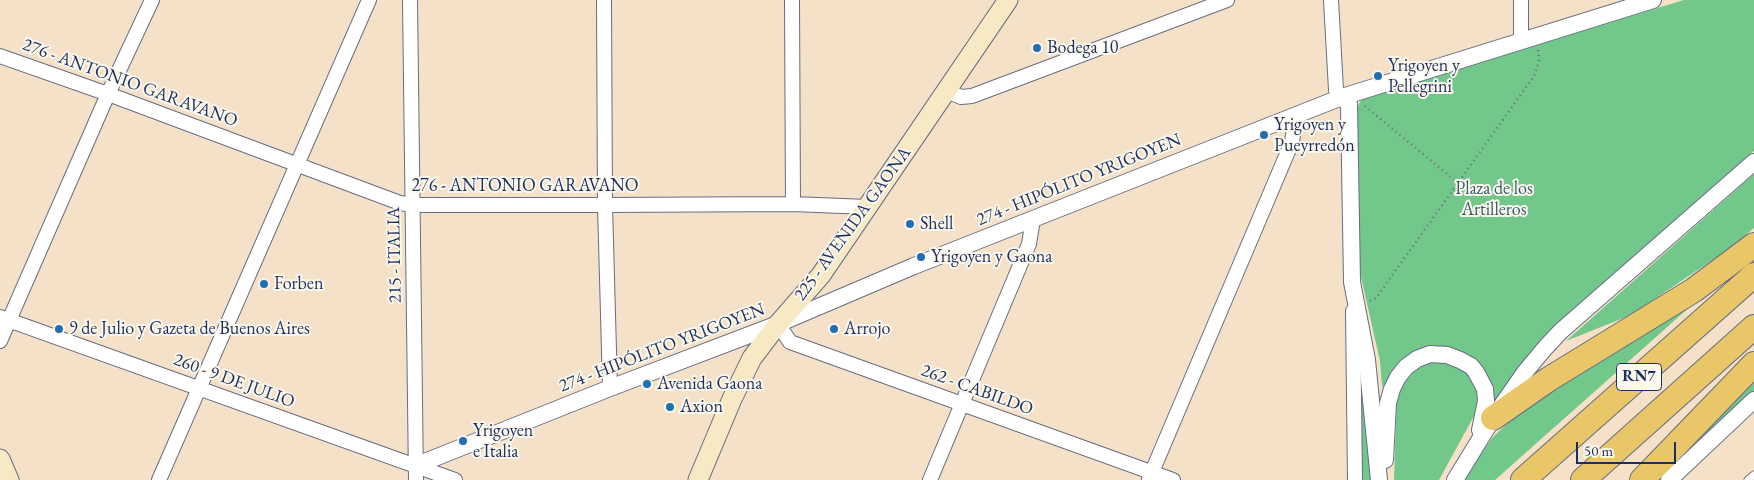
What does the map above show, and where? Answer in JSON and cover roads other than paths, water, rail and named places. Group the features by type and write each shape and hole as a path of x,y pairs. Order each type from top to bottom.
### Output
{"highway":[{"path":"1493,418 1549,379 1694,290 1754,245"},
{"name":"RN7","path":"1523,480 1754,274"},
{"name":"RN7","path":"1583,480 1754,327"},
{"path":"1642,480 1754,364"}],"main road":[{"name":"225 - AVENIDA GAONA","path":"698,480 732,399 752,358 778,324 821,275 1008,0"},
{"path":"0,459 9,480"}],"street":[{"path":"0,341 4,319 152,0"},
{"path":"159,480 369,0"},
{"name":"215 - ITALIA","path":"410,0 416,473"},
{"path":"604,0 610,388"},
{"path":"792,0 793,204"},
{"path":"947,91 961,97 972,96 1227,0"},
{"path":"1331,0 1336,90 1349,104 1355,480"},
{"path":"1521,0 1529,42"},
{"name":"274 - HIPÓLITO YRIGOYEN","path":"416,473 610,388 778,324 914,266 1342,97 1529,42 1653,0"},
{"name":"276 - ANTONIO GARAVANO","path":"0,56 108,94 400,203 413,205 793,204 867,207"},
{"path":"1150,476 1292,142 1296,115"},
{"path":"1455,480 1493,418 1525,372 1561,331 1754,162"},
{"path":"930,480 1029,244 1033,219"},
{"path":"1352,282 1367,360 1379,480"},
{"name":"260 - 9 DE JULIO","path":"4,319 198,389 416,473 455,480"},
{"name":"262 - CABILDO","path":"778,324 790,342 1150,476 1173,480"},
{"path":"1384,480 1388,403 1392,389 1406,367 1417,359 1430,354 1446,355 1470,366 1481,380 1485,389 1486,408 1473,451"},
{"path":"1668,480 1754,400"}],"lane":[{"path":"1748,480 1754,475"}],"place":[{"name":"Bodega 10","path":"1037,48"},
{"name":"Yrigoyen y Pellegrini","path":"1378,76"},
{"name":"Yrigoyen y Pueyrredón","path":"1264,135"},
{"name":"Shell","path":"910,224"},
{"name":"Yrigoyen y Gaona","path":"921,257"},
{"name":"Forben","path":"264,284"},
{"name":"9 de Julio y Gazeta de Buenos Aires","path":"59,329"},
{"name":"Arrojo","path":"834,329"},
{"name":"Avenida Gaona","path":"647,384"},
{"name":"Axion","path":"670,407"},
{"name":"Yrigoyen e Italia","path":"463,441"}],"park label":[{"name":"Plaza de los Artilleros","path":"1494,199"}]}
